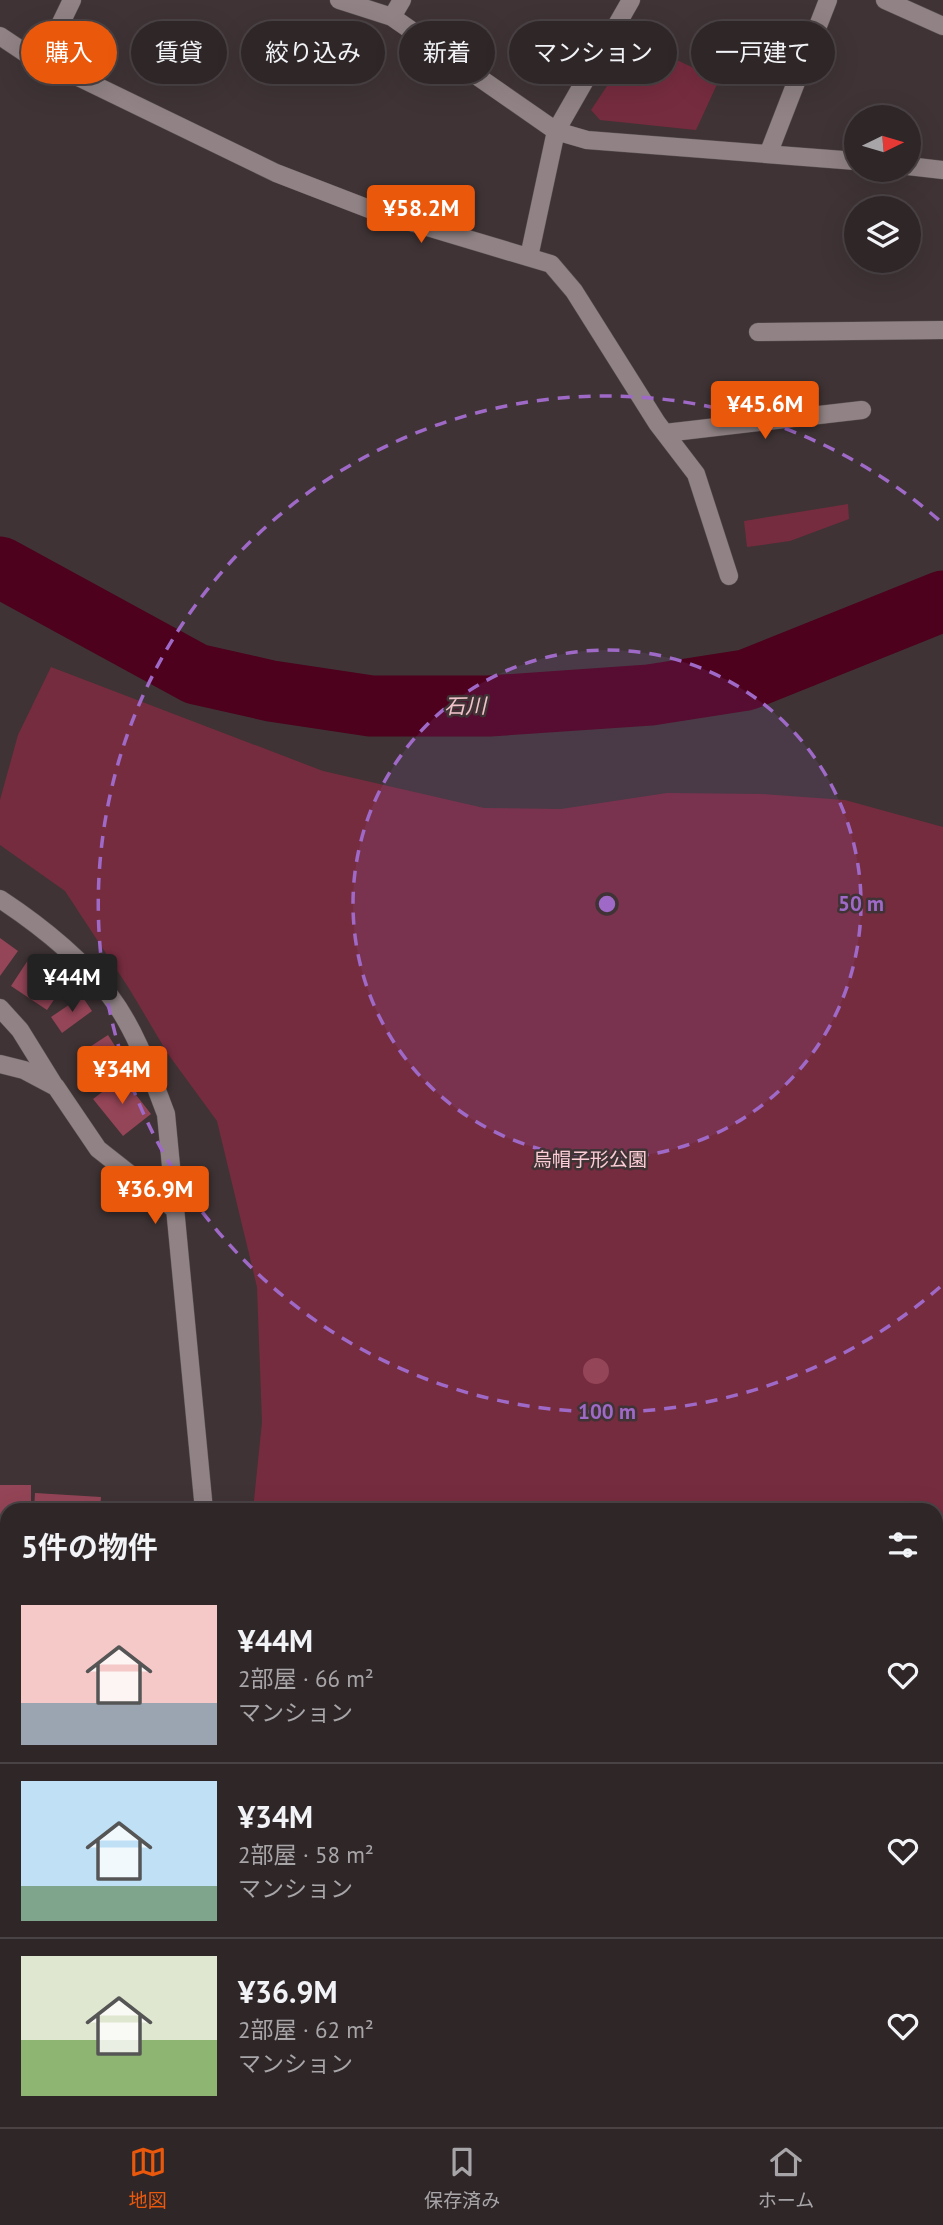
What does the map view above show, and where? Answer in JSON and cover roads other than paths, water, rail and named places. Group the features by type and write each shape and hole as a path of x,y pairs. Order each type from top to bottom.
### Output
{"street":[{"path":"62,21 72,0"},
{"path":"339,0 392,17 556,131 587,140 844,160"},
{"path":"392,17 402,0"},
{"path":"529,257 556,131 631,0"},
{"path":"769,152 828,0"},
{"path":"886,0 943,26"},
{"path":"0,36 21,50"},
{"path":"93,84 289,178 377,212 551,264 574,291 665,433 696,474 729,576"},
{"path":"921,167 943,170"},
{"path":"758,332 943,330 943,340"},
{"path":"665,433 862,410"},
{"path":"0,899 71,953 111,997 146,1062 166,1114 173,1208 204,1503"},
{"path":"0,1008 20,1030 99,1149 173,1208"},
{"path":"0,1064 24,1070 56,1087"}],"waterway":[{"name":"石川","path":"0,567 196,674 271,691 371,706 489,706 650,695 746,680 943,601"}],"park label":[{"name":"烏帽子形公園","path":"590,1159"}]}
